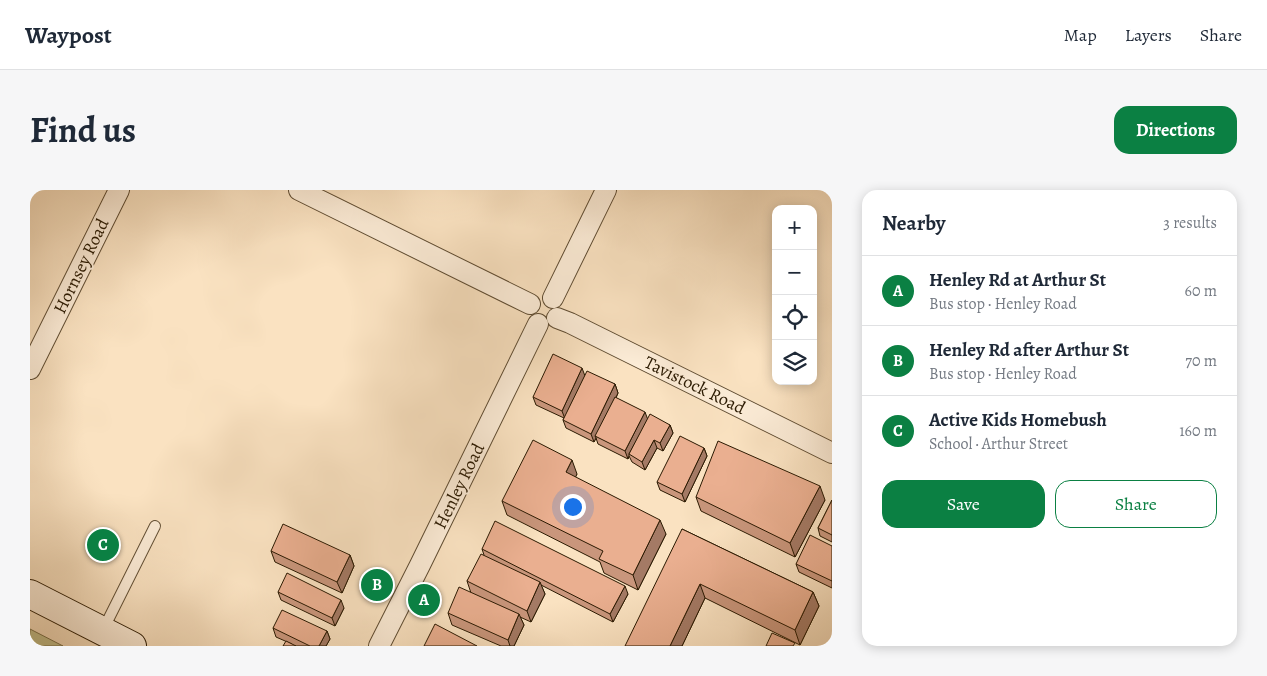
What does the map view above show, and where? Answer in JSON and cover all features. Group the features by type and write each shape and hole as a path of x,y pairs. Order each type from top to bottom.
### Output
{"main road":[{"path":"30,594 132,646"}],"street":[{"name":"Hornsey Road","path":"30,369 119,190"},
{"path":"299,190 530,304"},
{"path":"553,298 606,190"},
{"path":"542,296 553,298 559,307 557,318 551,324 538,324 530,316 530,304 535,298 542,296"},
{"name":"Tavistock Road","path":"557,318 832,453"},
{"name":"Henley Road","path":"379,646 538,324"}],"lane":[{"path":"102,631 155,526"}],"shaded area":[{"path":"30,629 63,646 30,646"}],"building":[{"path":"553,354 582,368 562,411 533,397"},
{"path":"587,371 615,384 591,434 563,420"},
{"path":"615,397 645,412 625,451 595,436"},
{"path":"650,414 670,425 660,443 654,440 642,462 629,454"},
{"path":"680,436 704,448 682,494 657,482"},
{"path":"533,440 572,460 566,472 660,520 633,575 599,559 603,551 502,501"},
{"path":"718,441 820,486 790,543 696,497"},
{"path":"832,500 832,535 818,528"},
{"path":"495,521 625,586 610,614 482,549"},
{"path":"283,524 350,555 337,582 271,551"},
{"path":"682,529 813,592 795,630 700,584 670,646 625,646"},
{"path":"810,535 832,546 832,581 796,564"},
{"path":"481,554 540,582 527,611 467,581"},
{"path":"287,573 341,600 332,618 278,592"},
{"path":"459,587 519,614 508,640 448,613"},
{"path":"282,610 327,631 319,646 310,646 273,628"},
{"path":"435,624 477,646 424,646"},
{"path":"772,633 795,643 793,646 766,646"},
{"path":"286,641 296,646 283,646"}],"place":[{"name":"Active Kids Homebush","path":"103,545"},
{"name":"Henley Rd after Arthur St","path":"377,585"},
{"name":"Henley Rd at Arthur St","path":"424,600"}]}
